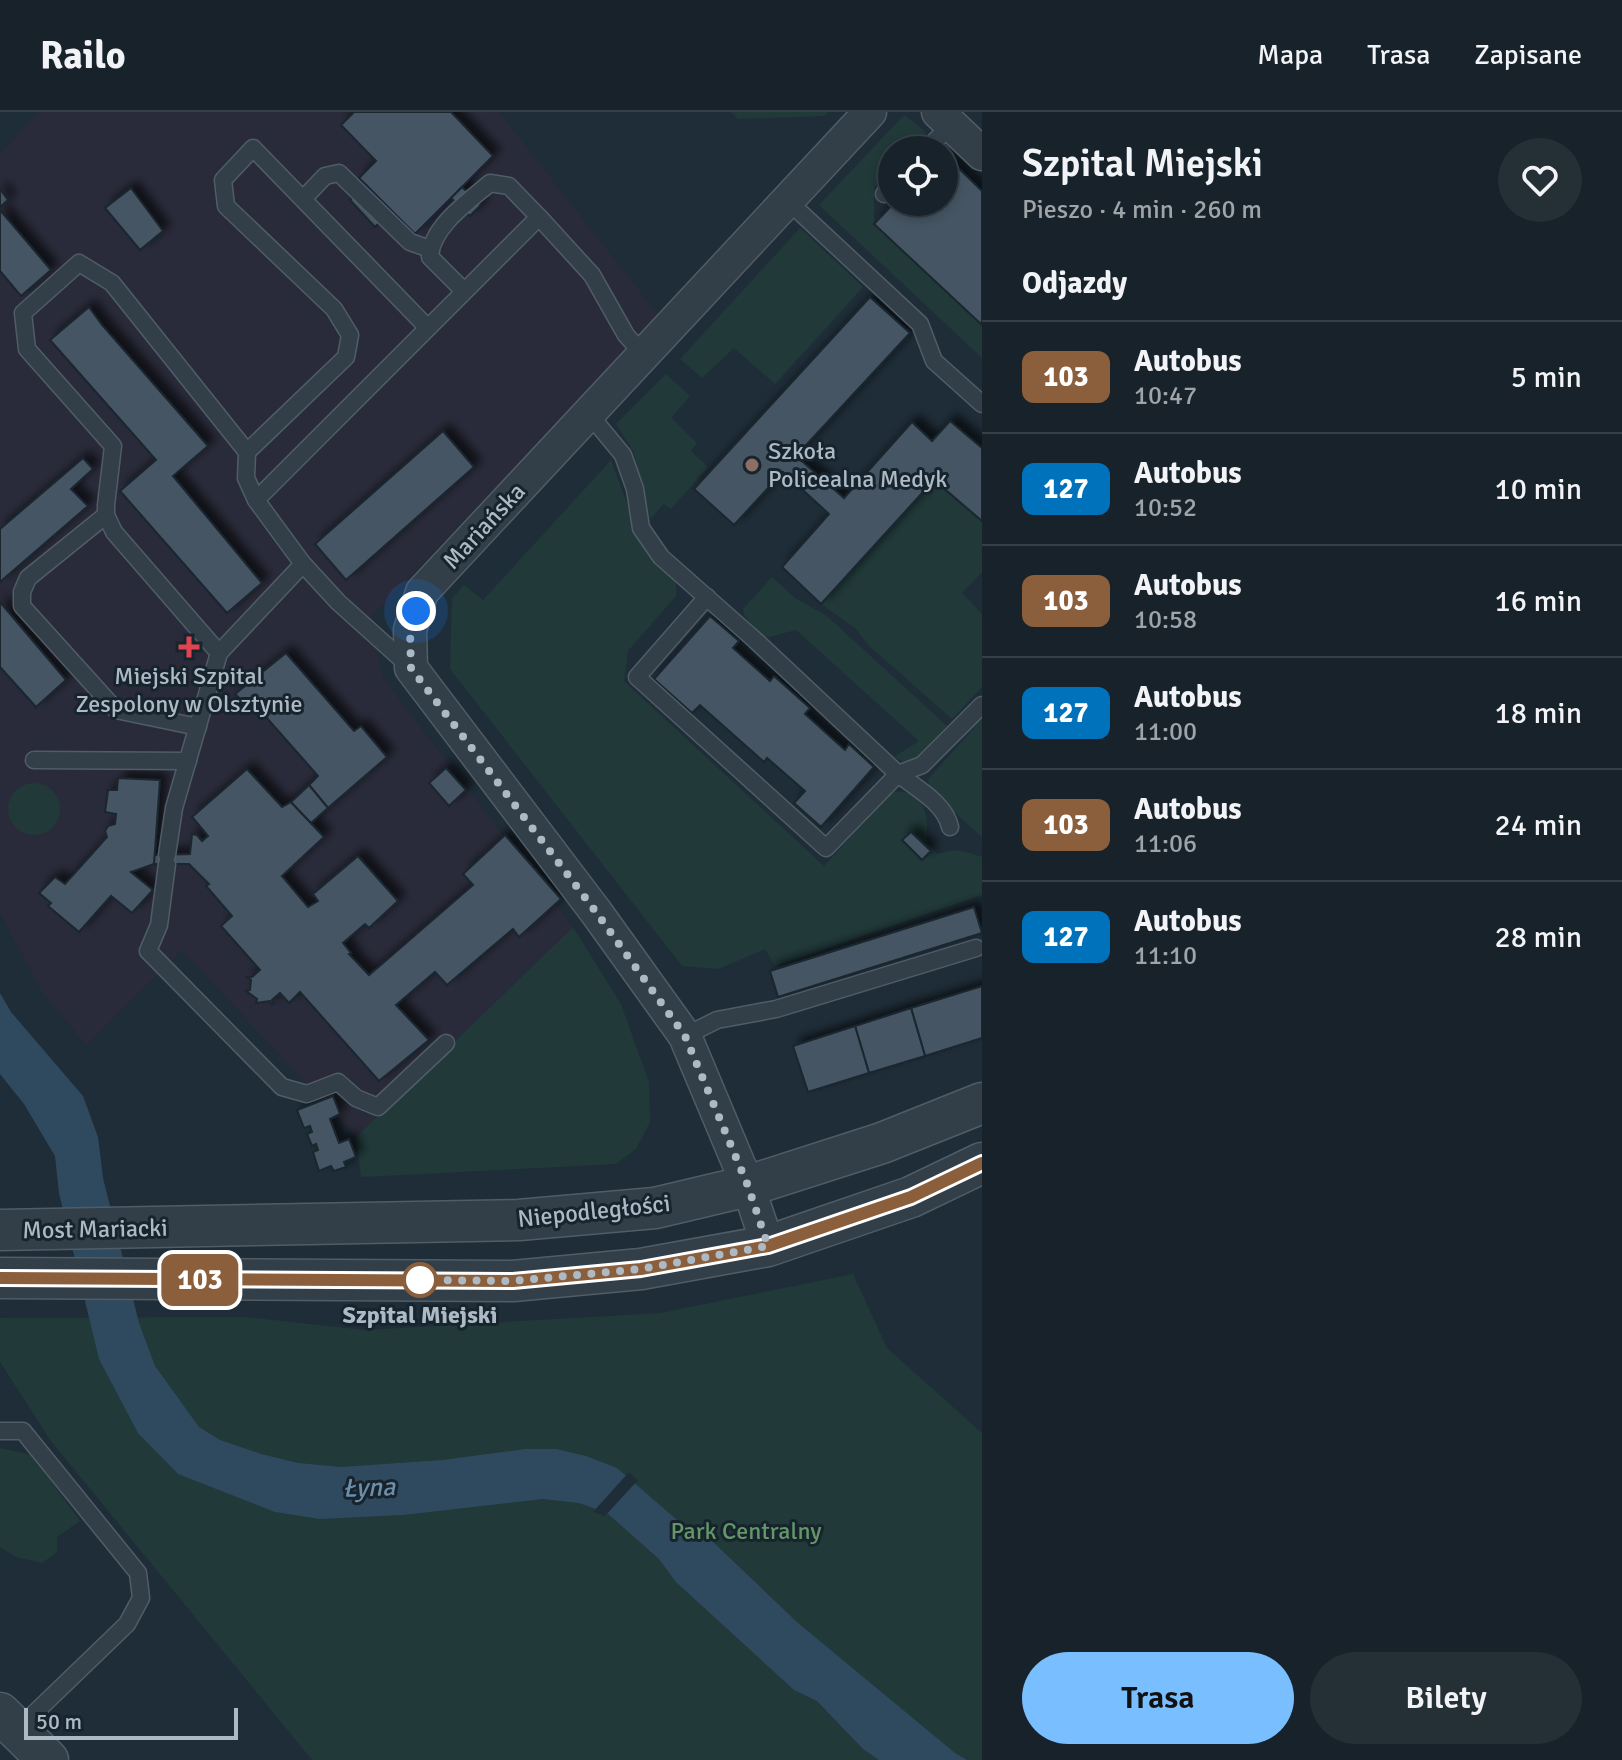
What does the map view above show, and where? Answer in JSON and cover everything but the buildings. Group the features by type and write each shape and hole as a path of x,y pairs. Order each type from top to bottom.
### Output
{"street":[{"name":"Mariańska","path":"411,668 410,630 422,592 870,112"},
{"path":"944,118 982,154"},
{"path":"411,668 596,912 685,1036 748,1186 768,1246 911,1197 982,1163"},
{"name":"Niepodległości","path":"189,1227 519,1220 655,1208 748,1186 882,1143 982,1103"},
{"name":"Most Mariacki","path":"0,1230 189,1227"},
{"name":"Most Mariacki","path":"0,1278 513,1281 641,1269 768,1246"},
{"path":"9,1721 48,1760"}],"lane":[{"path":"934,136 944,118"},
{"path":"247,452 346,357 350,335 334,309 226,206 223,180 253,148 427,327"},
{"path":"303,199 325,176 339,173 410,242 430,249"},
{"path":"464,291 430,257 435,237 461,208 490,183 509,186 592,275 626,335 643,354"},
{"path":"788,201 920,324 934,361 982,404"},
{"path":"256,500 539,217"},
{"path":"219,653 114,532 106,515 113,446 27,349 23,313 79,263 112,283 247,452 246,478 256,500 303,564 338,602 411,668"},
{"path":"589,414 623,455 635,489 641,528 661,557 898,774 928,796 948,816 950,827"},
{"path":"106,515 28,578 22,592 22,606 116,710 198,727"},
{"path":"303,564 219,653 174,808 159,925 148,951 282,1087 307,1094 338,1082 356,1098 378,1107 446,1043"},
{"path":"707,597 637,677 826,848 898,774 922,765 982,705"},
{"path":"34,760 188,761"},
{"path":"685,1036 717,1020 776,1009 976,948"},
{"path":"0,1431 23,1431 138,1573 141,1598 127,1624 9,1721"}],"shaded area":[{"name":"Miejski Szpital Zespolony w Olsztynie","path":"40,112 499,112 660,317 371,617 383,678 573,927 356,1137 182,950 86,1045 41,990 0,913 0,153"}],"green space":[{"path":"731,112 828,112 824,116 738,119"},
{"path":"904,115 926,132 922,136 884,136"},
{"path":"878,143 874,224 982,325 982,358 819,205"},
{"path":"800,228 863,287 775,384 734,348 702,378 680,359"},
{"path":"666,374 690,396 671,418 697,443 691,451 708,467 671,509 664,504 650,519 633,451 616,424"},
{"path":"611,460 641,541 676,578 676,596 628,651 624,681 824,866 891,792 903,792 912,794 922,806 927,823 927,843 938,854 960,851 982,857 982,895 775,966 765,949 719,969 682,966 450,669 452,599 464,585 483,600"},
{"path":"934,480 982,521 982,572 962,593 982,614 982,687 952,719 867,644 856,629 821,604"},
{"path":"772,577 795,598 827,616 947,726 910,765 894,757 919,741 796,630 765,638 745,617 743,609"},
{"path":"982,719 982,837 930,790 928,779"},
{"path":"34,783 52,791 60,809 52,827 34,835 16,827 8,809 16,791"},
{"path":"573,927 621,1004 649,1082 650,1122 636,1149 616,1164 361,1177 356,1137"},
{"name":"Park Centralny","path":"853,1274 887,1348 982,1433 982,1760 312,1760 51,1441 0,1362 0,1318 245,1317 365,1330 660,1313"},
{"path":"0,1448 32,1455 80,1521 57,1537 57,1552 42,1563 16,1557 0,1547"}],"water":[{"name":"Łyna","path":"0,993 11,1012 83,1096 98,1137 103,1178 139,1323 155,1366 199,1427 220,1440 298,1463 341,1467 443,1460 526,1449 556,1449 617,1468 684,1526 712,1541 798,1623 967,1760 879,1760 863,1749 817,1701 794,1690 676,1582 659,1559 607,1513 579,1503 543,1499 403,1515 320,1519 275,1512 178,1474 138,1433 99,1359 59,1193 55,1156 24,1104 0,1074"}],"pier":[{"path":"629,1472 638,1480 605,1516 593,1512"}],"bus line":[{"name":"103","path":"0,1278 513,1281 641,1269 768,1246 911,1197 982,1163"}],"place":[{"name":"Szkoła Policealna Medyk","path":"752,465"},
{"name":"Miejski Szpital Zespolony w Olsztynie","path":"189,647"},
{"name":"Szpital Miejski","path":"420,1280"}],"route":[{"path":"416,611 410,630 411,668 596,912 685,1036 748,1186 768,1246 641,1269 513,1281 420,1280"}]}
